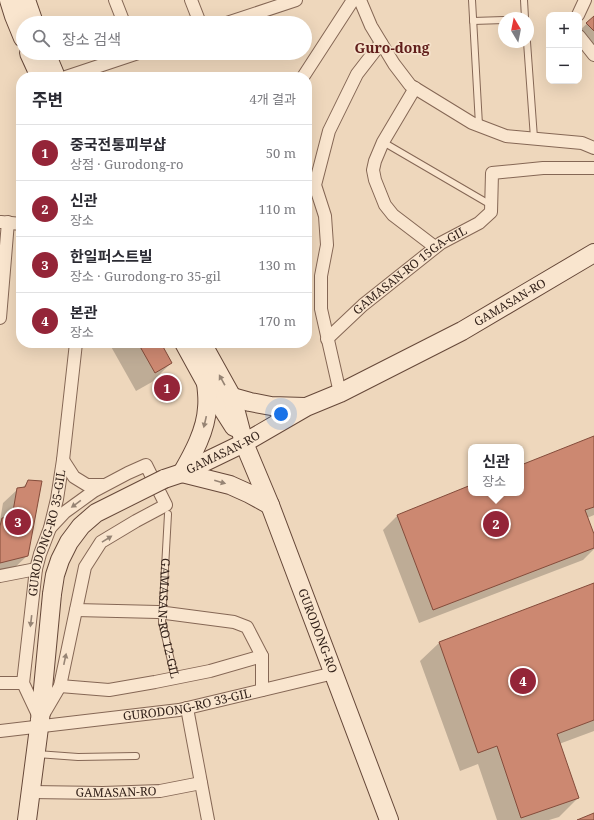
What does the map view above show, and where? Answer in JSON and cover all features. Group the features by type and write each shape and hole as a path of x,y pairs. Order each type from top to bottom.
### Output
{"main road":[{"path":"9,0 16,21"},
{"path":"26,0 32,16"},
{"path":"32,60 38,72"},
{"path":"49,60 54,72"},
{"name":"GAMASAN-RO","path":"27,820 40,723 55,575 60,560 69,542 81,526 96,513 164,479 182,473 244,443 306,407 340,393 462,331 594,254"},
{"name":"GURODONG-RO","path":"187,348 206,383 244,443"},
{"name":"GURODONG-RO","path":"205,348 232,397 244,443 270,505 389,820"},
{"path":"206,383 207,409 204,425 193,454 182,473 230,485 270,505"},
{"path":"232,397 271,406 306,407"}],"street":[{"path":"115,0 121,16"},
{"path":"191,0 197,16"},
{"path":"248,16 296,0"},
{"path":"306,72 353,0"},
{"path":"360,0 371,26 394,64 410,85 472,122 506,136 582,143 594,148"},
{"path":"579,12 585,0"},
{"path":"582,40 594,55"},
{"path":"340,393 321,309 322,276 327,245 325,216 312,174 329,131 357,74 381,43"},
{"path":"81,72 116,60"},
{"path":"415,88 383,142 373,170 375,180 385,205 394,215 435,247"},
{"path":"491,205 492,173 543,168 594,168"},
{"name":"GAMASAN-RO 15GA-GIL","path":"327,339 363,305 441,242 478,223 491,212 491,205"},
{"path":"0,318 4,222 16,223"},
{"name":"GURODONG-RO 35-GIL","path":"40,723 24,683 36,569 50,528 57,499 63,460 75,348"},
{"path":"63,460 74,477 87,485 104,485"},
{"path":"40,723 60,686 85,567 101,542 136,521 166,506 146,465 94,491 65,512 50,528"},
{"path":"0,576 36,569"},
{"path":"76,610 162,612 234,622 246,627 262,656 262,690"},
{"path":"175,678 210,671 262,656"},
{"name":"GURODONG-RO 33-GIL","path":"0,731 40,723 179,710 334,673"},
{"name":"GAMASAN-RO 12-GIL","path":"60,686 109,690 175,678"},
{"path":"0,683 24,683"},
{"path":"187,708 208,820"},
{"name":"GAMASAN-RO","path":"31,792 103,793 160,791 201,783"}],"lane":[{"path":"472,0 479,125"},
{"path":"524,0 525,12"},
{"path":"473,21 498,20"},
{"path":"527,48 534,138"},
{"path":"383,142 491,205"},
{"name":"GAMASAN-RO 12-GIL","path":"168,514 162,622 175,678"},
{"path":"36,754 78,757 136,756"}],"building":[{"path":"594,16 594,31 586,23"},
{"path":"141,348 164,348 172,363 155,373"},
{"path":"594,436 594,507 585,510 594,534 594,548 433,610 397,515 468,486 468,496 524,496 524,464"},
{"path":"28,480 42,481 28,556 0,563 0,526 2,518 12,517 17,488 25,487"},
{"path":"594,583 594,720 557,734 579,798 521,818 497,746 478,753 439,642"},
{"path":"594,813 594,820 577,820"}],"place":[{"name":"중국전통피부샵","path":"167,388"},
{"name":"한일퍼스트빌","path":"18,522"},
{"name":"신관","path":"496,524"},
{"name":"본관","path":"523,681"}],"district":[{"name":"Guro-dong","path":"392,48"}]}
